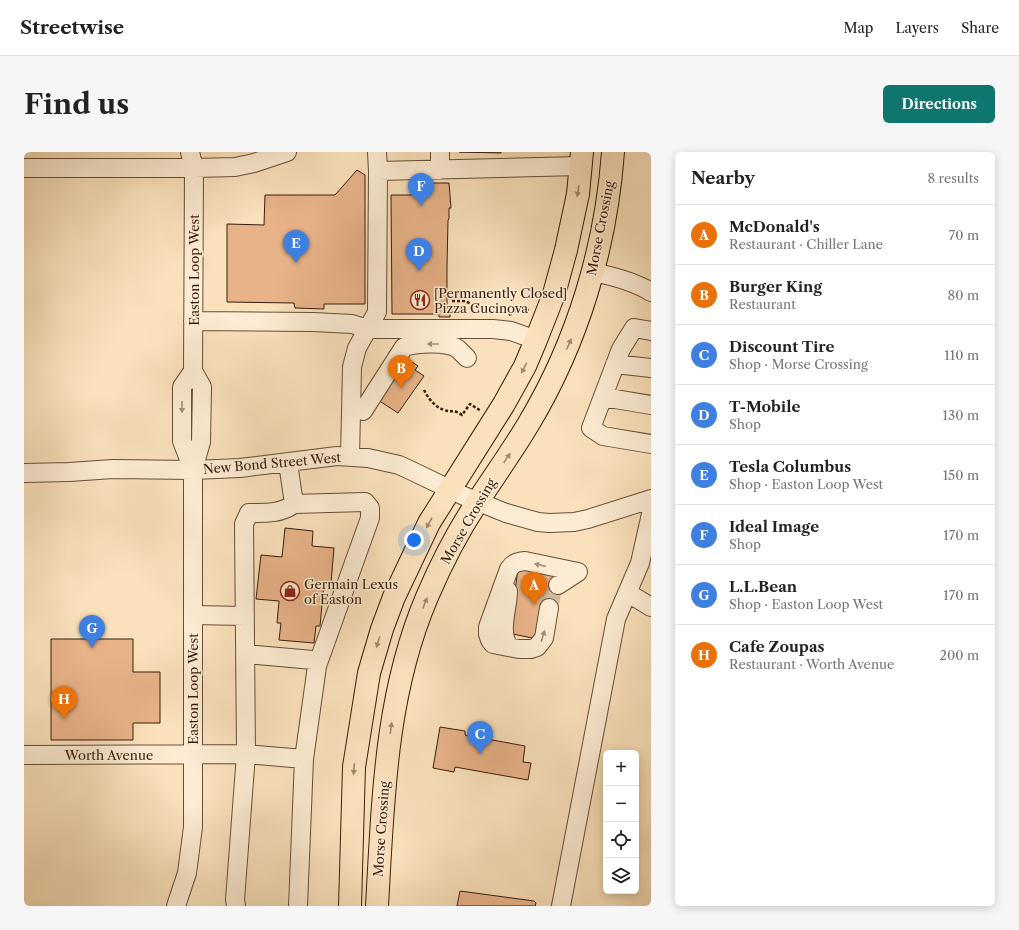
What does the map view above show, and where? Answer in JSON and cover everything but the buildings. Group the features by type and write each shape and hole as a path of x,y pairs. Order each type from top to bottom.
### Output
{"main road":[{"name":"Morse Crossing","path":"350,906 354,767 369,673 394,596 429,523 464,496 527,427 553,378 573,333 592,272 604,221 613,152"},
{"name":"Morse Crossing","path":"376,906 385,773 393,715 404,665 413,633 450,547 464,496 504,404 525,366 554,294 566,250 576,204 582,159"}],"street":[{"path":"24,168 194,157 235,167 254,163 287,152"},
{"path":"350,457 352,367 357,348 377,312 378,301 377,152"},
{"path":"440,152 440,170"},
{"name":"Easton Loop West","path":"176,906 186,873 192,844 194,813 194,470 182,441 182,387 193,371 194,157"},
{"path":"378,171 440,170 582,159"},
{"path":"592,272 628,281 651,292"},
{"path":"193,321 321,322 352,324 368,329 493,329 511,331 536,340"},
{"path":"651,331 634,328 621,349 591,428 603,436 651,444"},
{"path":"363,411 404,347 412,344 444,344 457,348 467,358"},
{"path":"615,364 651,368"},
{"path":"602,397 651,405"},
{"name":"New Bond Street West","path":"24,473 113,469 194,470 240,468 288,463 325,457 350,457 379,460 398,465 464,496 513,515 538,522 574,522 600,516 651,499"},
{"path":"288,463 294,504"},
{"path":"236,906 235,900 246,754 244,524 250,513 275,513 294,504 366,502 370,508 370,518 317,666 304,759 298,906"},
{"path":"561,906 616,619 640,563 651,514"},
{"path":"549,608 544,638 537,647 530,649 519,649 493,644 490,640 488,628 512,564 525,561 578,572 558,585"},
{"path":"628,593 651,607"},
{"path":"193,615 245,616"},
{"path":"245,654 313,660 317,666"},
{"name":"Worth Avenue","path":"24,755 246,754 304,759"}],"path":[{"path":"452,301 465,301 498,315"},
{"path":"504,316 521,307 531,311"},
{"path":"424,390 429,399 444,410 457,411 462,415 470,404 482,411"}],"tunnel":[{"path":"549,608 553,588 558,585"}],"place":[{"name":"Ideal Image","path":"421,206"},
{"name":"Tesla Columbus","path":"296,263"},
{"name":"T-Mobile","path":"419,271"},
{"name":"[Permanently Closed] Pizza Cucinova","path":"420,300"},
{"name":"Burger King","path":"401,388"},
{"name":"Germain Lexus of Easton","path":"290,591"},
{"name":"McDonald's","path":"534,605"},
{"name":"L.L.Bean","path":"92,648"},
{"name":"Cafe Zoupas","path":"64,719"},
{"name":"Discount Tire","path":"480,754"}]}
